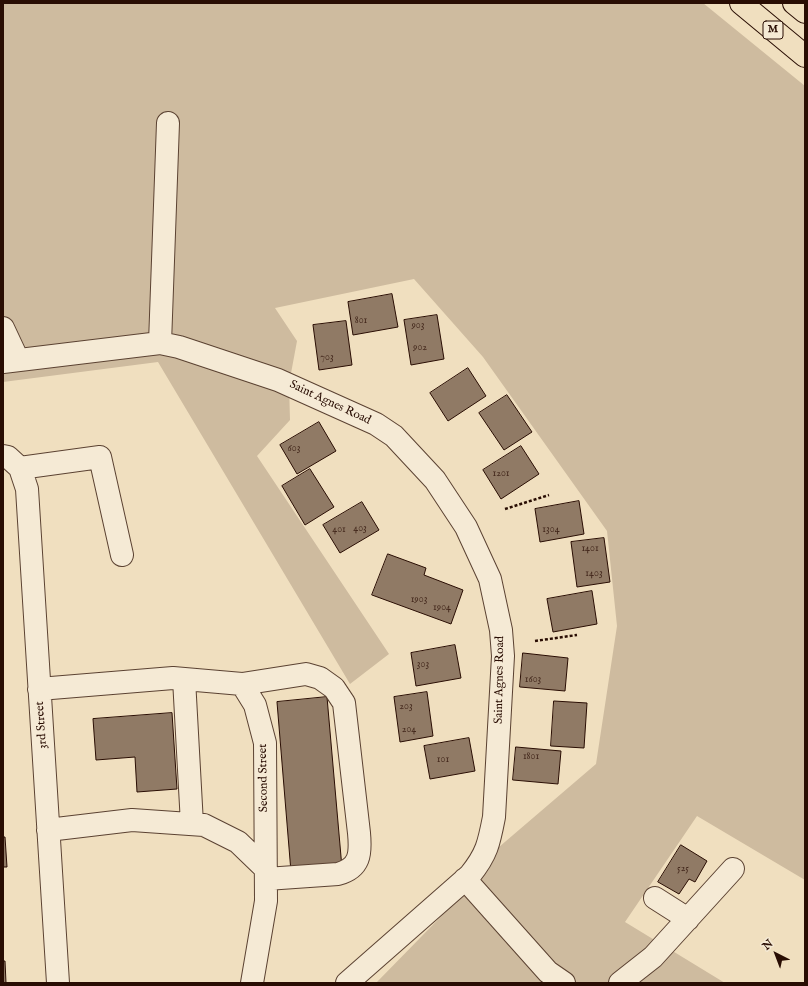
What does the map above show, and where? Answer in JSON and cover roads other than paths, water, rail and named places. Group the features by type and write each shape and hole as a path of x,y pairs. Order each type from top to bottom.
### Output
{"highway":[{"name":"M","path":"741,3 805,56"},
{"path":"794,3 805,12"}],"lane":[{"path":"3,328 11,361 169,345 168,122"},
{"name":"Saint Agnes Road","path":"169,345 278,380 376,424 394,436 435,480 466,527 490,579 501,630 503,656 494,817 489,843 482,859 465,879 347,983"},
{"path":"12,462 100,457 122,555"},
{"name":"3rd Street","path":"12,462 26,489 58,983"},
{"path":"39,690 173,678 242,684 306,674 320,678 334,688 344,703 360,848 357,861 349,871 338,874 266,874 238,842 204,824 132,820 48,830"},
{"path":"184,679 192,824"},
{"name":"Second Street","path":"242,684 255,705 264,743 266,901 252,983"},
{"path":"620,983 653,957 734,869"},
{"path":"465,879 548,972 564,983"},
{"path":"656,898 688,919"}]}
